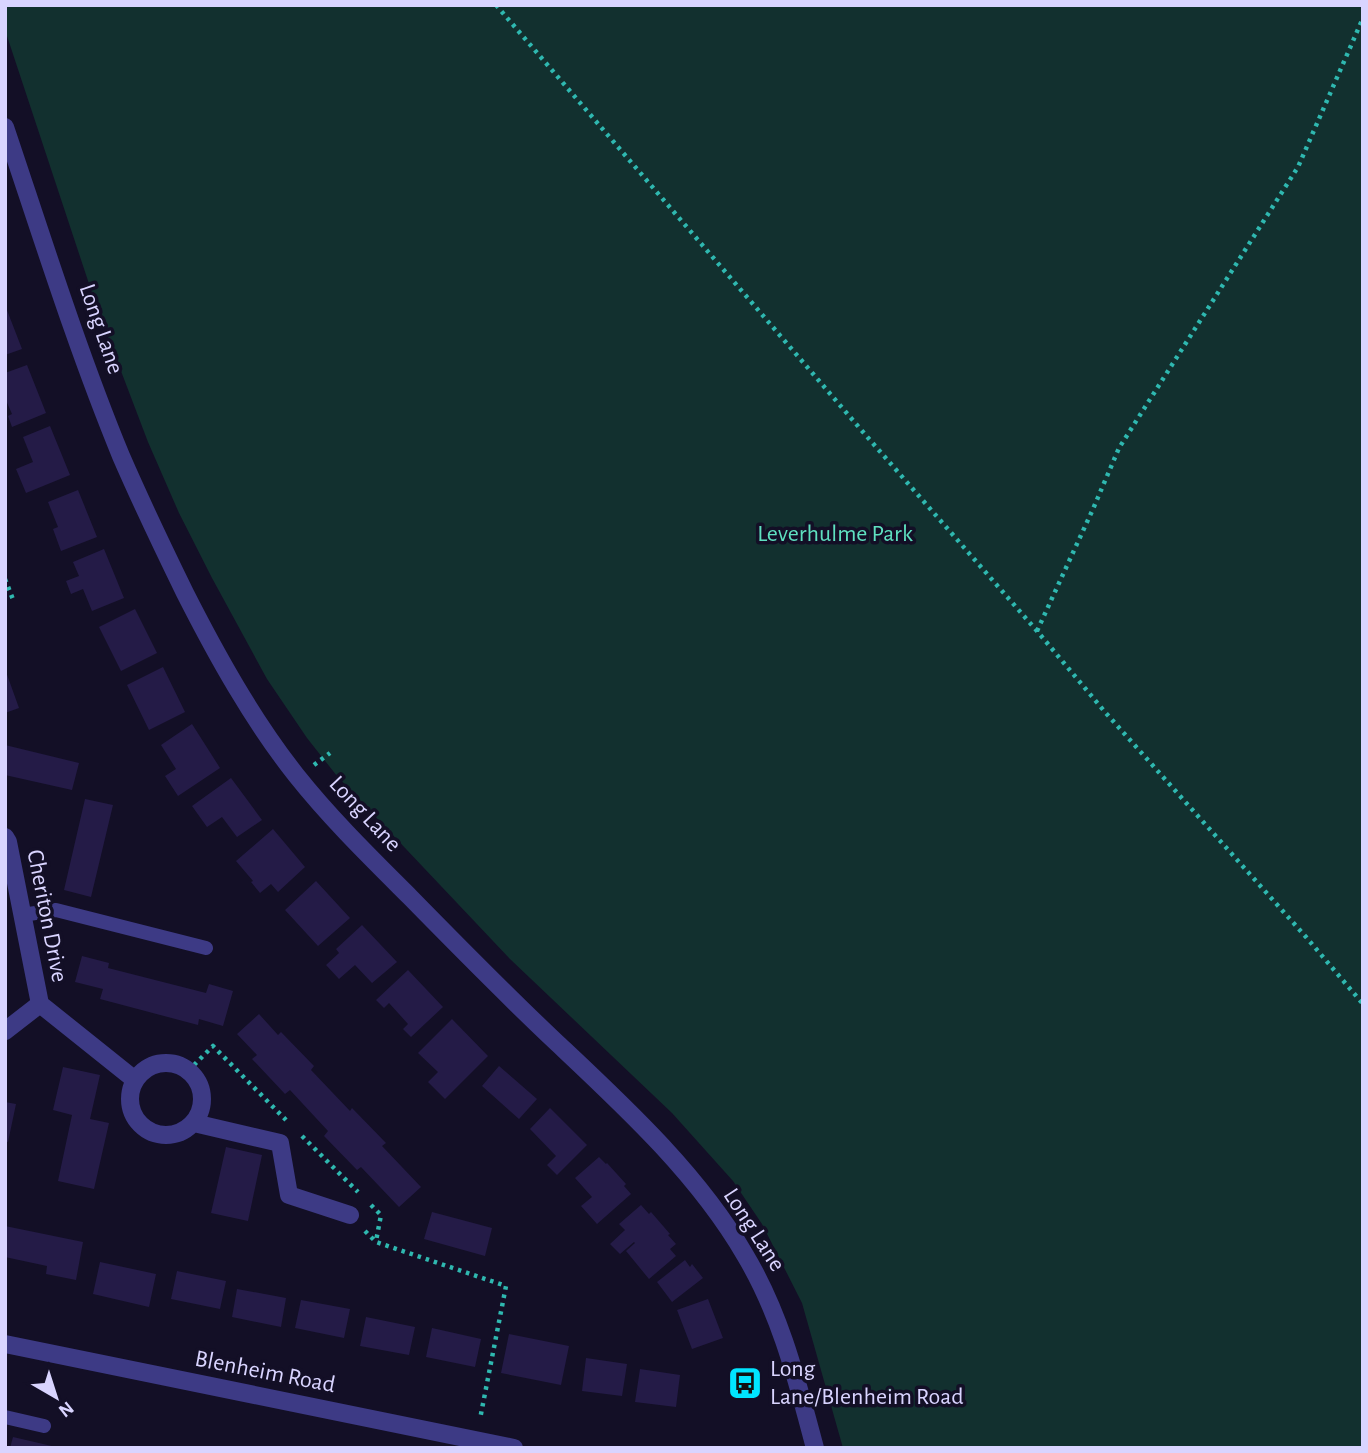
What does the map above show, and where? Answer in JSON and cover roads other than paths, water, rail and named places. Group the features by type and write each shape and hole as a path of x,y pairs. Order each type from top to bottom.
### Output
{"street":[{"name":"Long Lane","path":"5,127 94,385 122,457 194,609 252,713 298,777 354,840 494,983 633,1116 718,1213 745,1253 777,1319 815,1448"},
{"name":"Cheriton Drive","path":"5,837 40,1004 135,1080"},
{"name":"Cheriton Drive","path":"5,1031 40,1004"},
{"path":"160,1063 177,1065 188,1070 199,1084 202,1096 200,1112 194,1123 175,1135 162,1136 139,1125 131,1112 129,1100 138,1074 160,1063"},
{"path":"194,1123 280,1143 289,1195 350,1215"},
{"name":"Blenheim Road","path":"5,1344 432,1439 476,1440 514,1448"}],"lane":[{"path":"22,915 56,910 206,948"},
{"path":"5,1418 44,1426"}],"place":[{"name":"Long Lane/Blenheim Road","path":"745,1383"}],"park label":[{"name":"Leverhulme Park","path":"835,534"}]}
